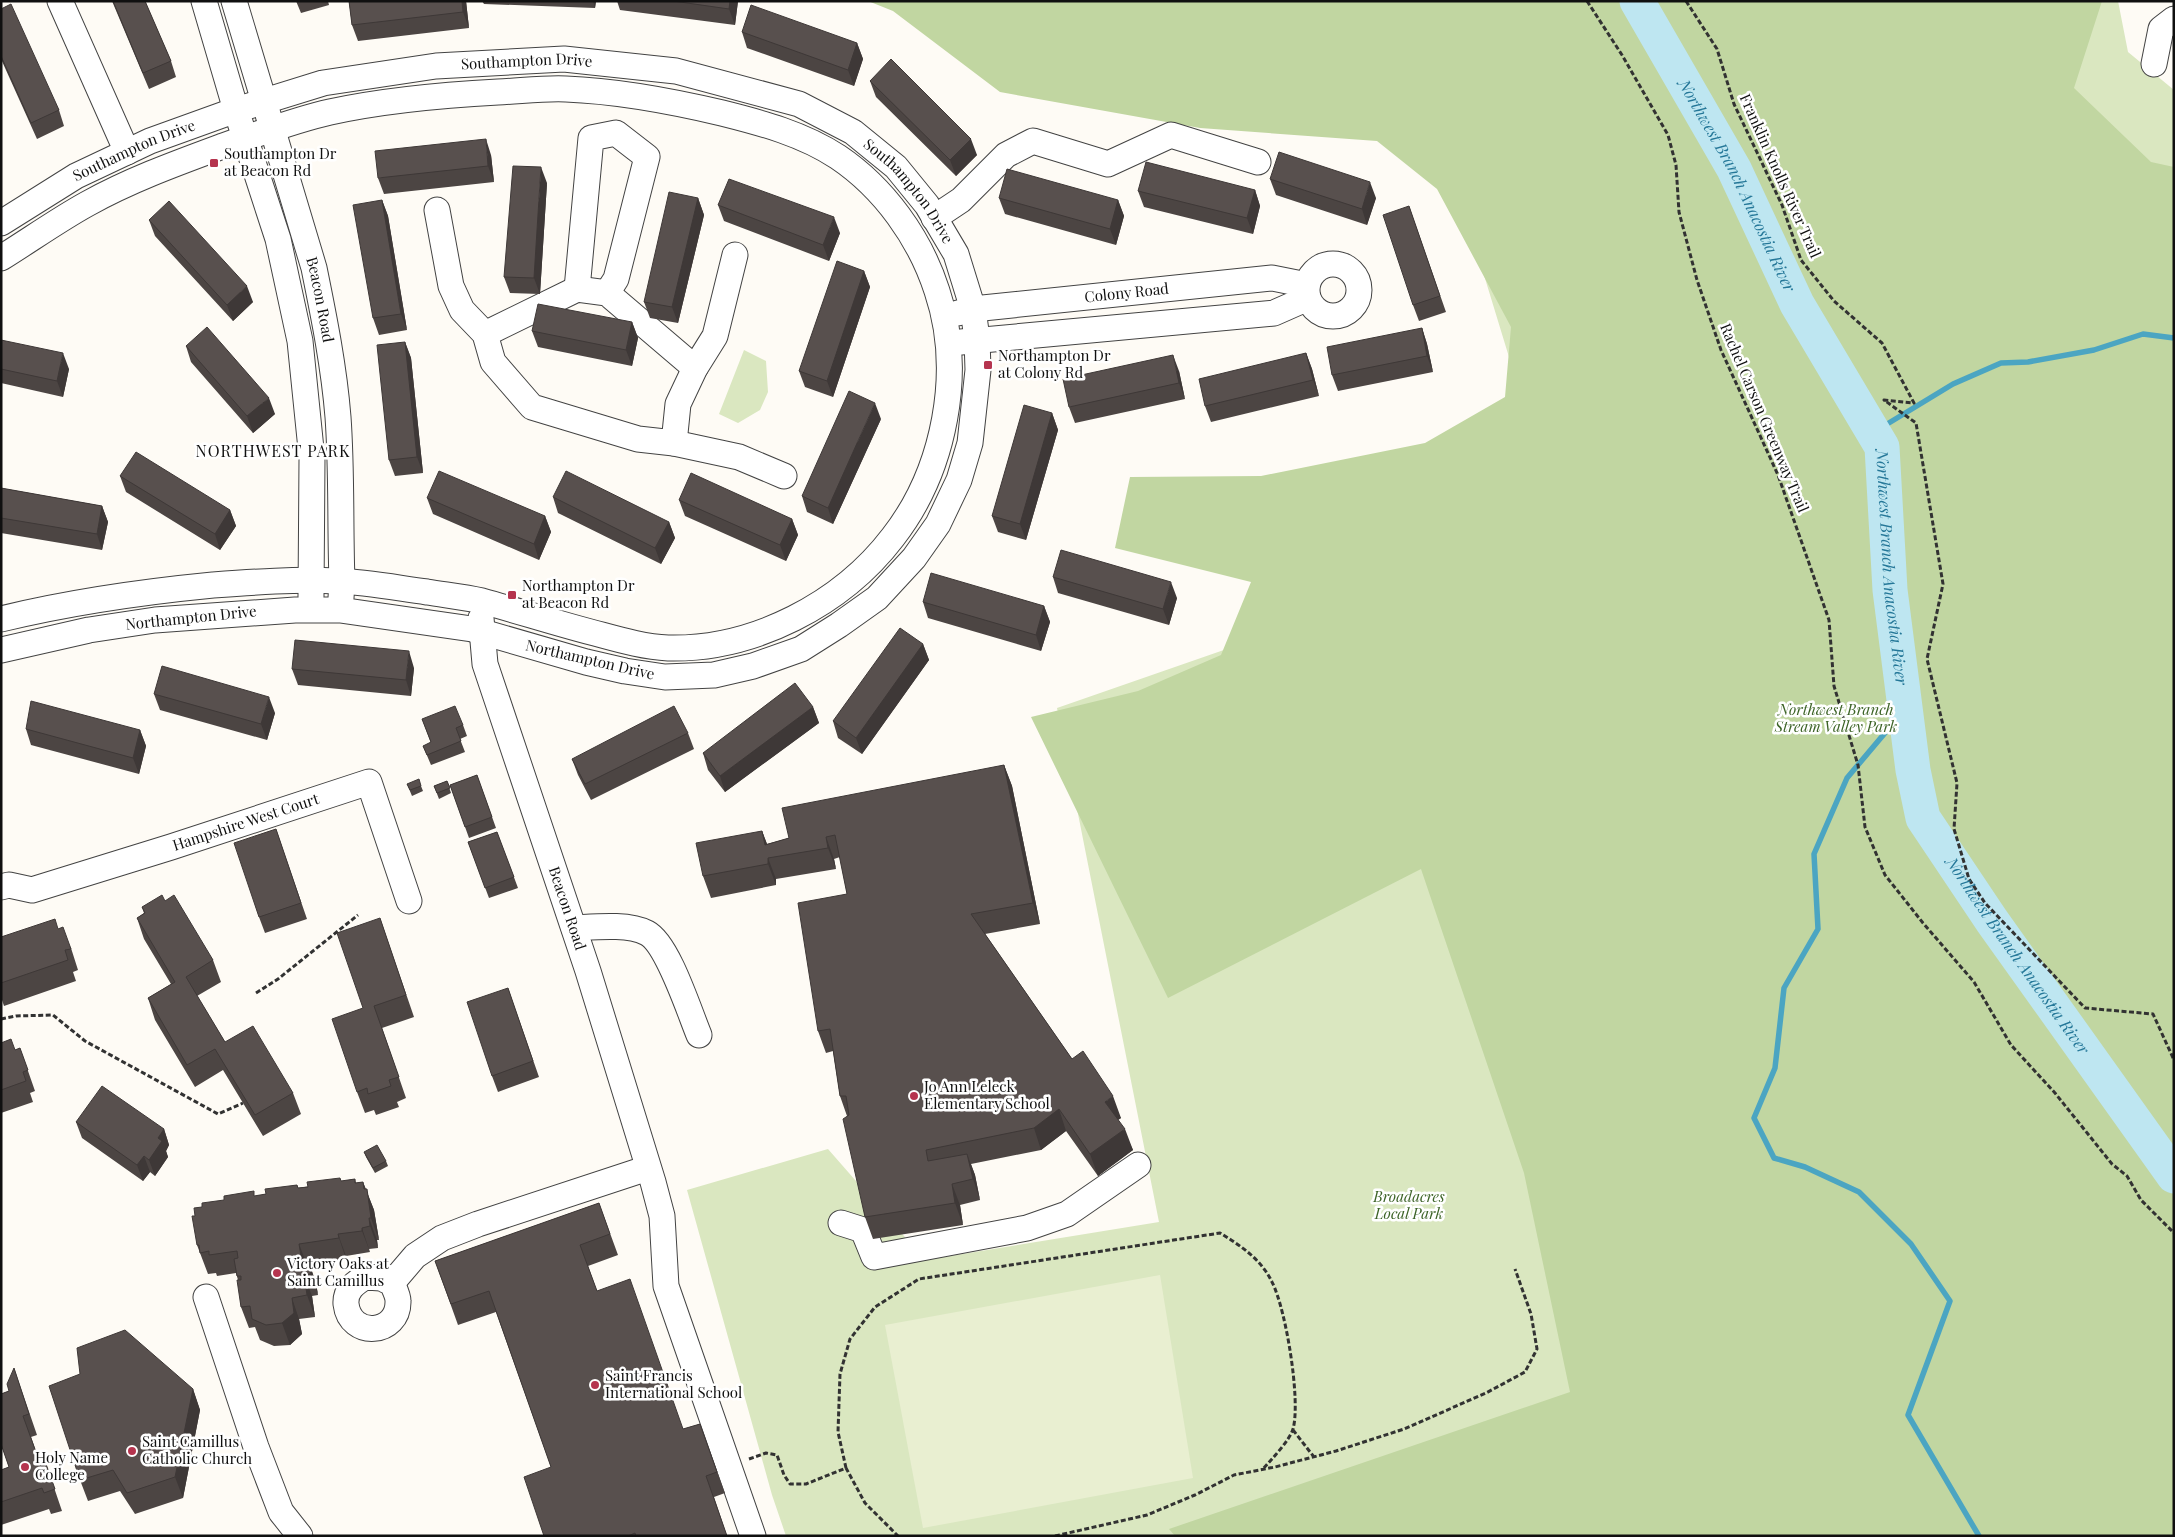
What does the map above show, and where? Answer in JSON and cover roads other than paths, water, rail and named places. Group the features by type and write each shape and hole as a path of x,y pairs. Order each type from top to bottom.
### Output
{"street":[{"path":"60,1 127,152"},
{"name":"Beacon Road","path":"204,1 236,110 278,239 300,341 312,459 311,610"},
{"name":"Beacon Road","path":"234,1 314,268 332,364 338,426 342,581 340,610"},
{"path":"2154,64 2161,28 2174,19"},
{"name":"Southampton Drive","path":"1,223 76,176 150,141 236,110 322,83 436,66 564,59 676,71 800,104 853,132 896,168 927,205 956,254 973,309"},
{"path":"616,133 627,66"},
{"name":"Southampton Drive","path":"1,258 90,202 161,169 272,129 329,112 439,96 564,88 670,100 788,132 837,157 875,188 902,222 929,267 945,315"},
{"path":"577,289 591,138 616,133 647,157 616,279 607,293"},
{"path":"934,218 961,200 1006,155 1033,141 1108,164 1172,135 1258,162"},
{"path":"437,210 451,286 462,310 485,334 493,362 532,407 638,440 674,443 739,457 784,476"},
{"path":"674,443 678,404 695,368 715,336 735,254"},
{"name":"Colony Road","path":"945,315 973,309 1272,278 1308,291 1274,313 948,344"},
{"path":"485,334 577,289 607,293 695,368"},
{"name":"Northampton Drive","path":"1,650 89,630 155,620 232,613 340,610 482,632 625,671 665,677 714,675 753,666 801,649 878,598 914,558 938,524 958,480 970,443 978,370 973,309"},
{"name":"Northampton Drive","path":"1,619 83,601 151,591 230,584 311,580 342,581 478,600 540,619 631,642 666,648 710,646 745,638 788,623 858,576 891,540 913,510 931,470 942,437 946,408 948,344 945,315"},
{"path":"868,565 890,585"},
{"name":"Beacon Road","path":"478,600 485,664 574,928 662,1216 666,1286 753,1536"},
{"name":"Hampshire West Court","path":"1,887 9,885 32,890 171,848 369,782 409,901"},
{"path":"574,928 616,926 647,933 670,948 699,1035"},
{"path":"841,1223 863,1230 874,1257 1027,1228 1067,1214 1138,1164"},
{"path":"392,1283 415,1256 442,1238 478,1224 648,1168"},
{"path":"206,1297 256,1447 281,1512 300,1536"}],"waterway":[{"name":"Northwest Branch Anacostia River","path":"1637,1 1734,169 1797,304 1882,447 1890,590 1913,770 1923,818 1992,921 2174,1176"},
{"path":"1874,432 1953,384 2001,363 2028,362 2094,350 2143,334 2174,338"},
{"path":"1906,708 1847,778 1814,854 1818,929 1784,988 1775,1068 1754,1118 1774,1158 1805,1167 1859,1192 1911,1244 1950,1301 1908,1415 1979,1536"}],"place":[{"name":"Southampton Dr at Beacon Rd","path":"214,163"},
{"name":"Northampton Dr at Colony Rd","path":"988,365"},
{"name":"Northampton Dr at Beacon Rd","path":"512,595"},
{"name":"Jo Ann Leleck Elementary School","path":"914,1096"},
{"name":"Victory Oaks at Saint Camillus","path":"277,1273"},
{"name":"Saint Francis International School","path":"595,1385"},
{"name":"Saint Camillus Catholic Church","path":"132,1451"},
{"name":"Holy Name College","path":"25,1467"}],"district":[{"name":"NORTHWEST PARK","path":"273,451"}],"park label":[{"name":"Northwest Branch Stream Valley Park","path":"1836,718"},
{"name":"Broadacres Local Park","path":"1409,1206"}]}
